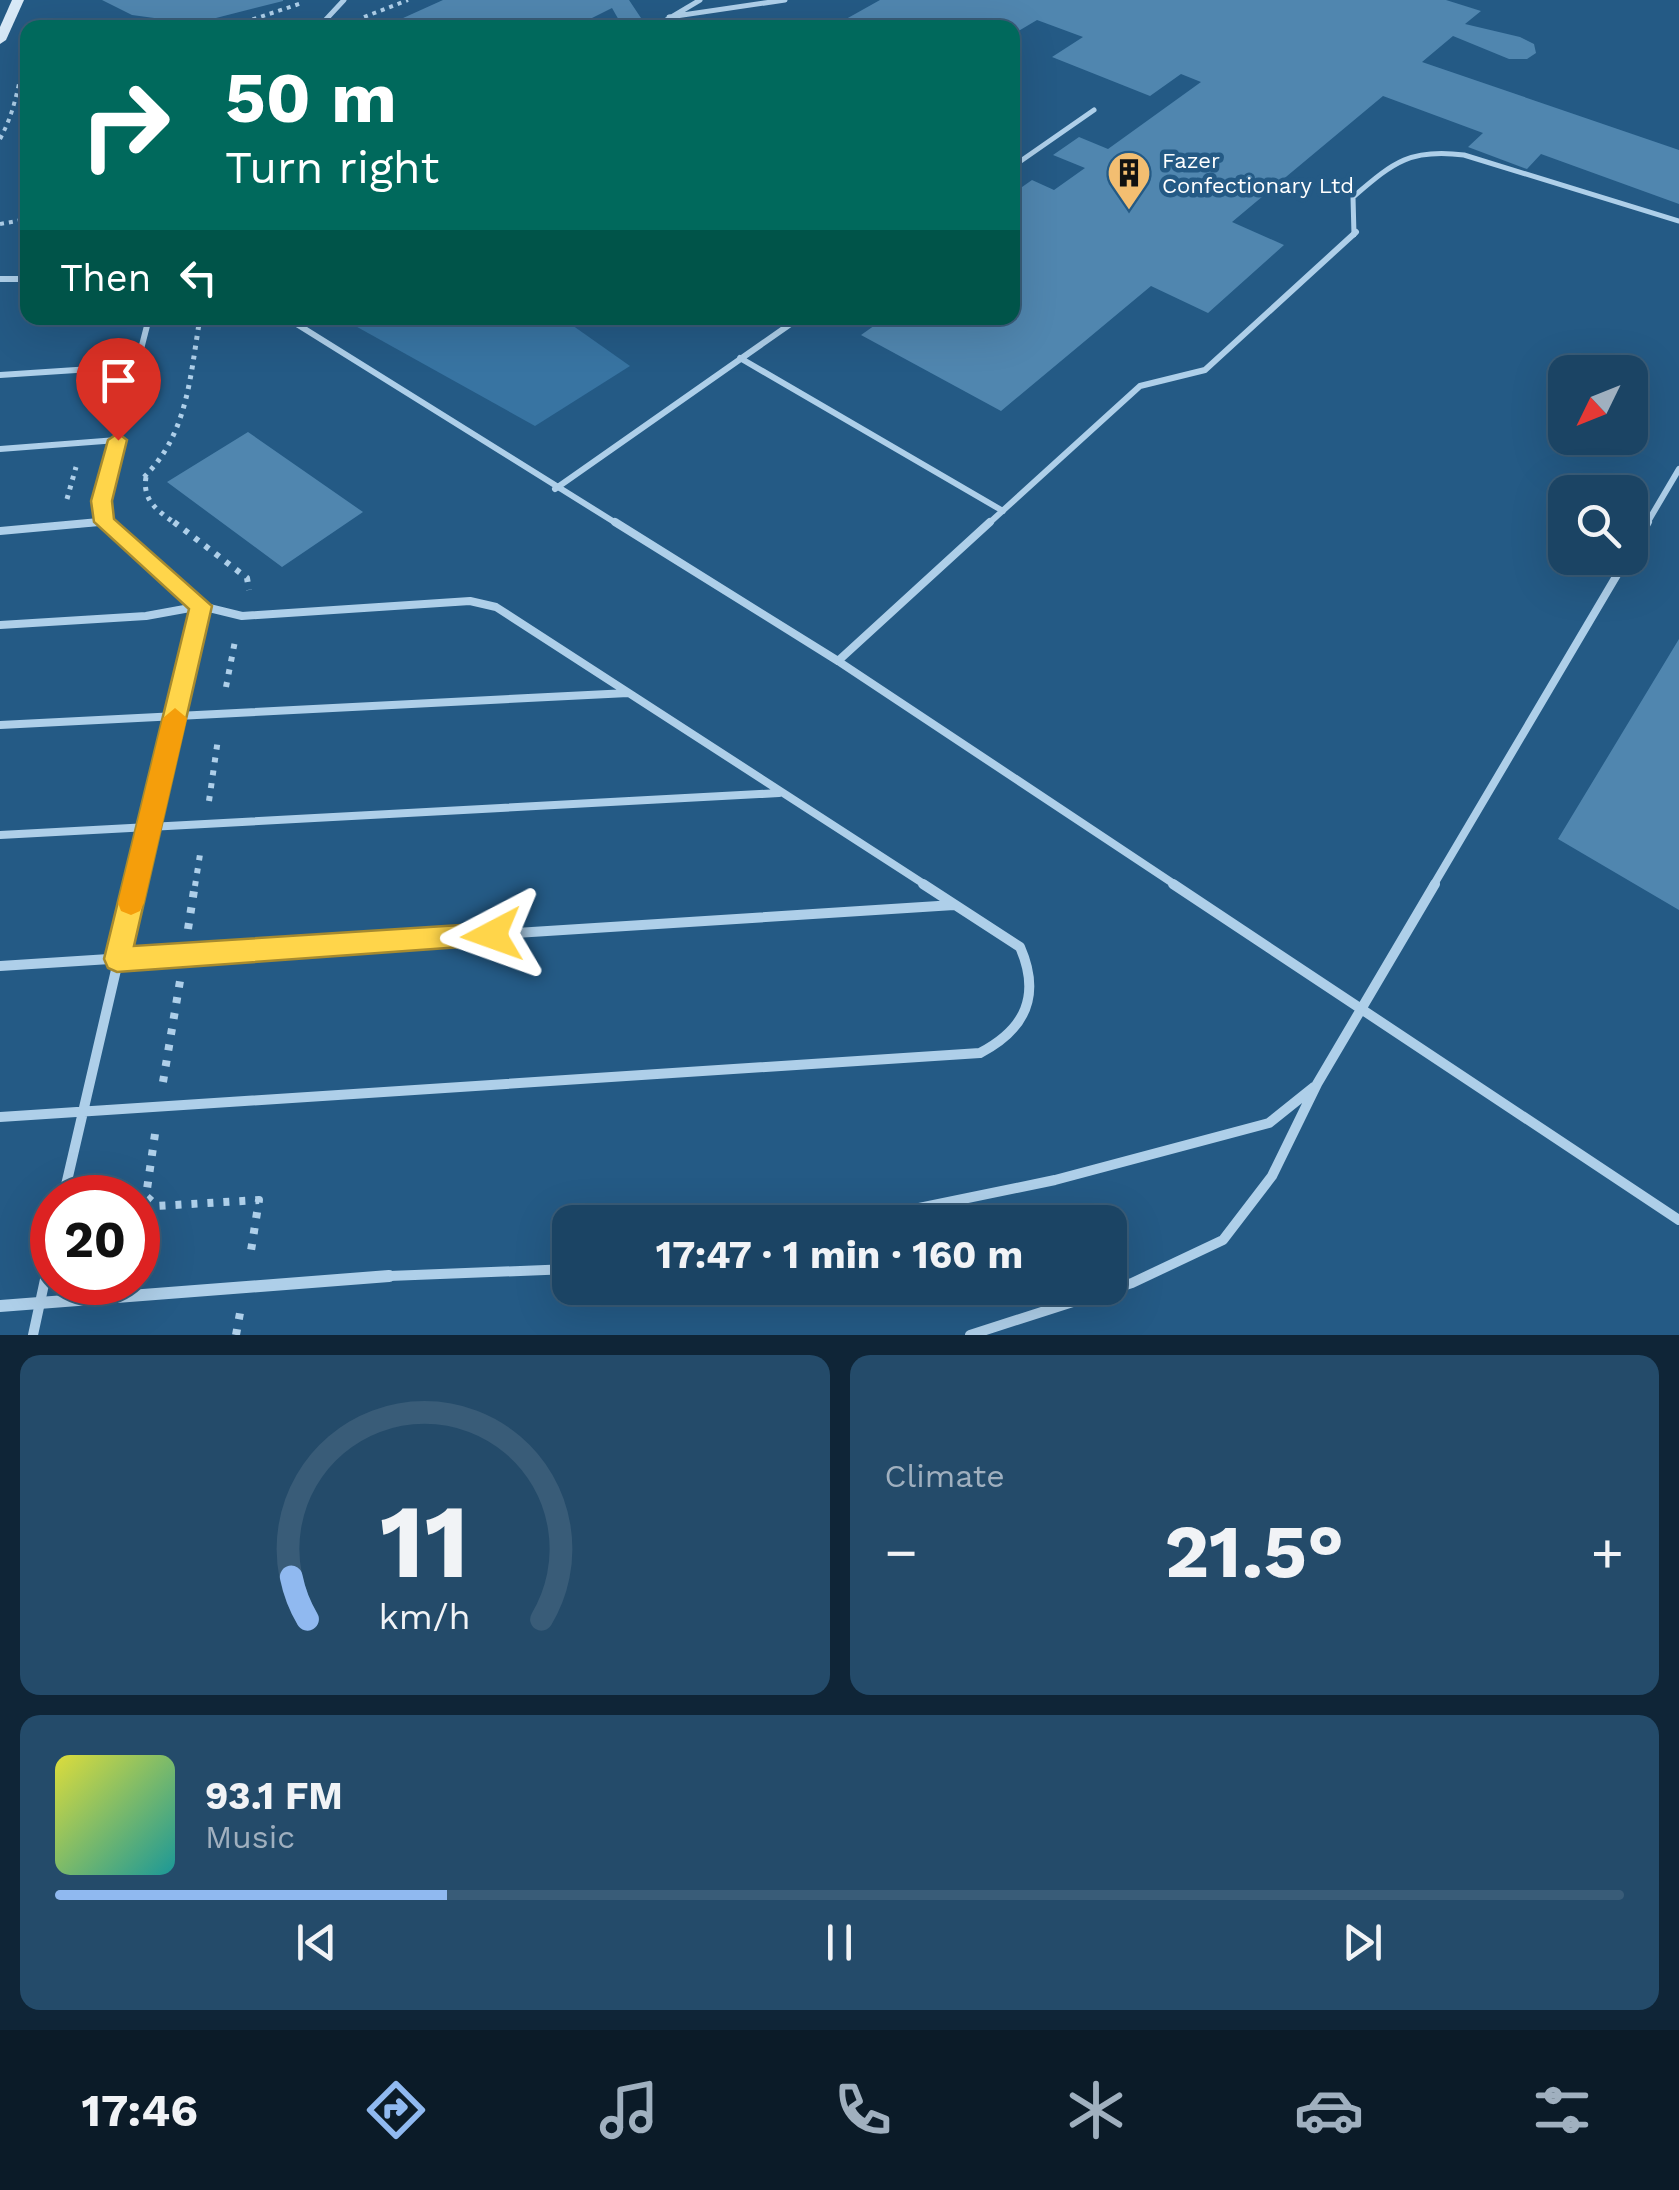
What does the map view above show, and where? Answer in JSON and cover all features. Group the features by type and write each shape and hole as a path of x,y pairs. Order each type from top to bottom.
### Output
{"main road":[{"path":"0,40 18,0"}],"street":[{"path":"160,1294 389,1276"},
{"path":"0,1306 30,1304"}],"lane":[{"path":"325,20 344,0"},
{"path":"665,20 700,0"},
{"path":"670,17 784,0"},
{"path":"1020,161 1094,110"},
{"path":"838,660 1140,386 1205,370 1356,233 1354,197 1404,153 1427,149 1464,155 1679,221"},
{"path":"148,325 106,481 102,501 104,522 201,606"},
{"path":"298,325 838,660 1679,1220"},
{"path":"556,488 788,325"},
{"path":"740,358 1002,511"},
{"path":"0,375 137,366"},
{"path":"0,449 118,440"},
{"path":"1648,522 1679,469"},
{"path":"0,532 104,522"},
{"path":"970,1335 1132,1284 1222,1240 1272,1176 1318,1084 1617,575"},
{"path":"0,625 146,616 201,606 242,616 470,601 496,607 1020,947 1031,968 1033,996 1022,1026 1005,1042 980,1053 0,1117"},
{"path":"68,1175 201,606"},
{"path":"0,725 628,693"},
{"path":"0,835 782,792"},
{"path":"0,966 955,905"},
{"path":"934,1205 1055,1180 1268,1122 1318,1084"},
{"path":"389,1276 552,1271"},
{"path":"33,1335 40,1305"}],"path":[{"path":"261,20 308,0"},
{"path":"355,20 408,0"},
{"path":"0,139 18,104 20,74"},
{"path":"72,484 146,477 171,447 180,424 199,325"}],"shaded area":[{"path":"354,325 572,325 630,366 535,426"}],"building":[{"path":"102,0 283,1 212,19 169,20 132,15"},
{"path":"443,0 629,0 641,18 619,20 612,8 588,20 399,20"},
{"name":"Fazer Confectionary Ltd","path":"880,0 1446,0 1481,11 1465,24 1520,37 1534,44 1536,53 1527,59 1509,59 1453,36 1422,62 1679,150 1679,204 1541,154 1527,169 1468,147 1483,133 1383,96 1232,222 1284,245 1208,313 1151,286 1001,411 861,335 875,325 1020,325 1020,188 1032,180 1054,190 1085,168 1053,155 1079,137 1108,149 1201,82 1181,74 1150,96 1052,57 1083,37 1037,20 1020,30 1020,20 844,20"},
{"path":"248,432 363,512 282,567 167,482"},
{"path":"1679,639 1679,910 1558,839"}],"slow traffic":[{"path":"131,903 175,718"}],"place":[{"name":"Fazer Confectionary Ltd","path":"1129,211"}],"route":[{"path":"118,440 102,501 104,522 201,606 117,959 492,935"}]}
